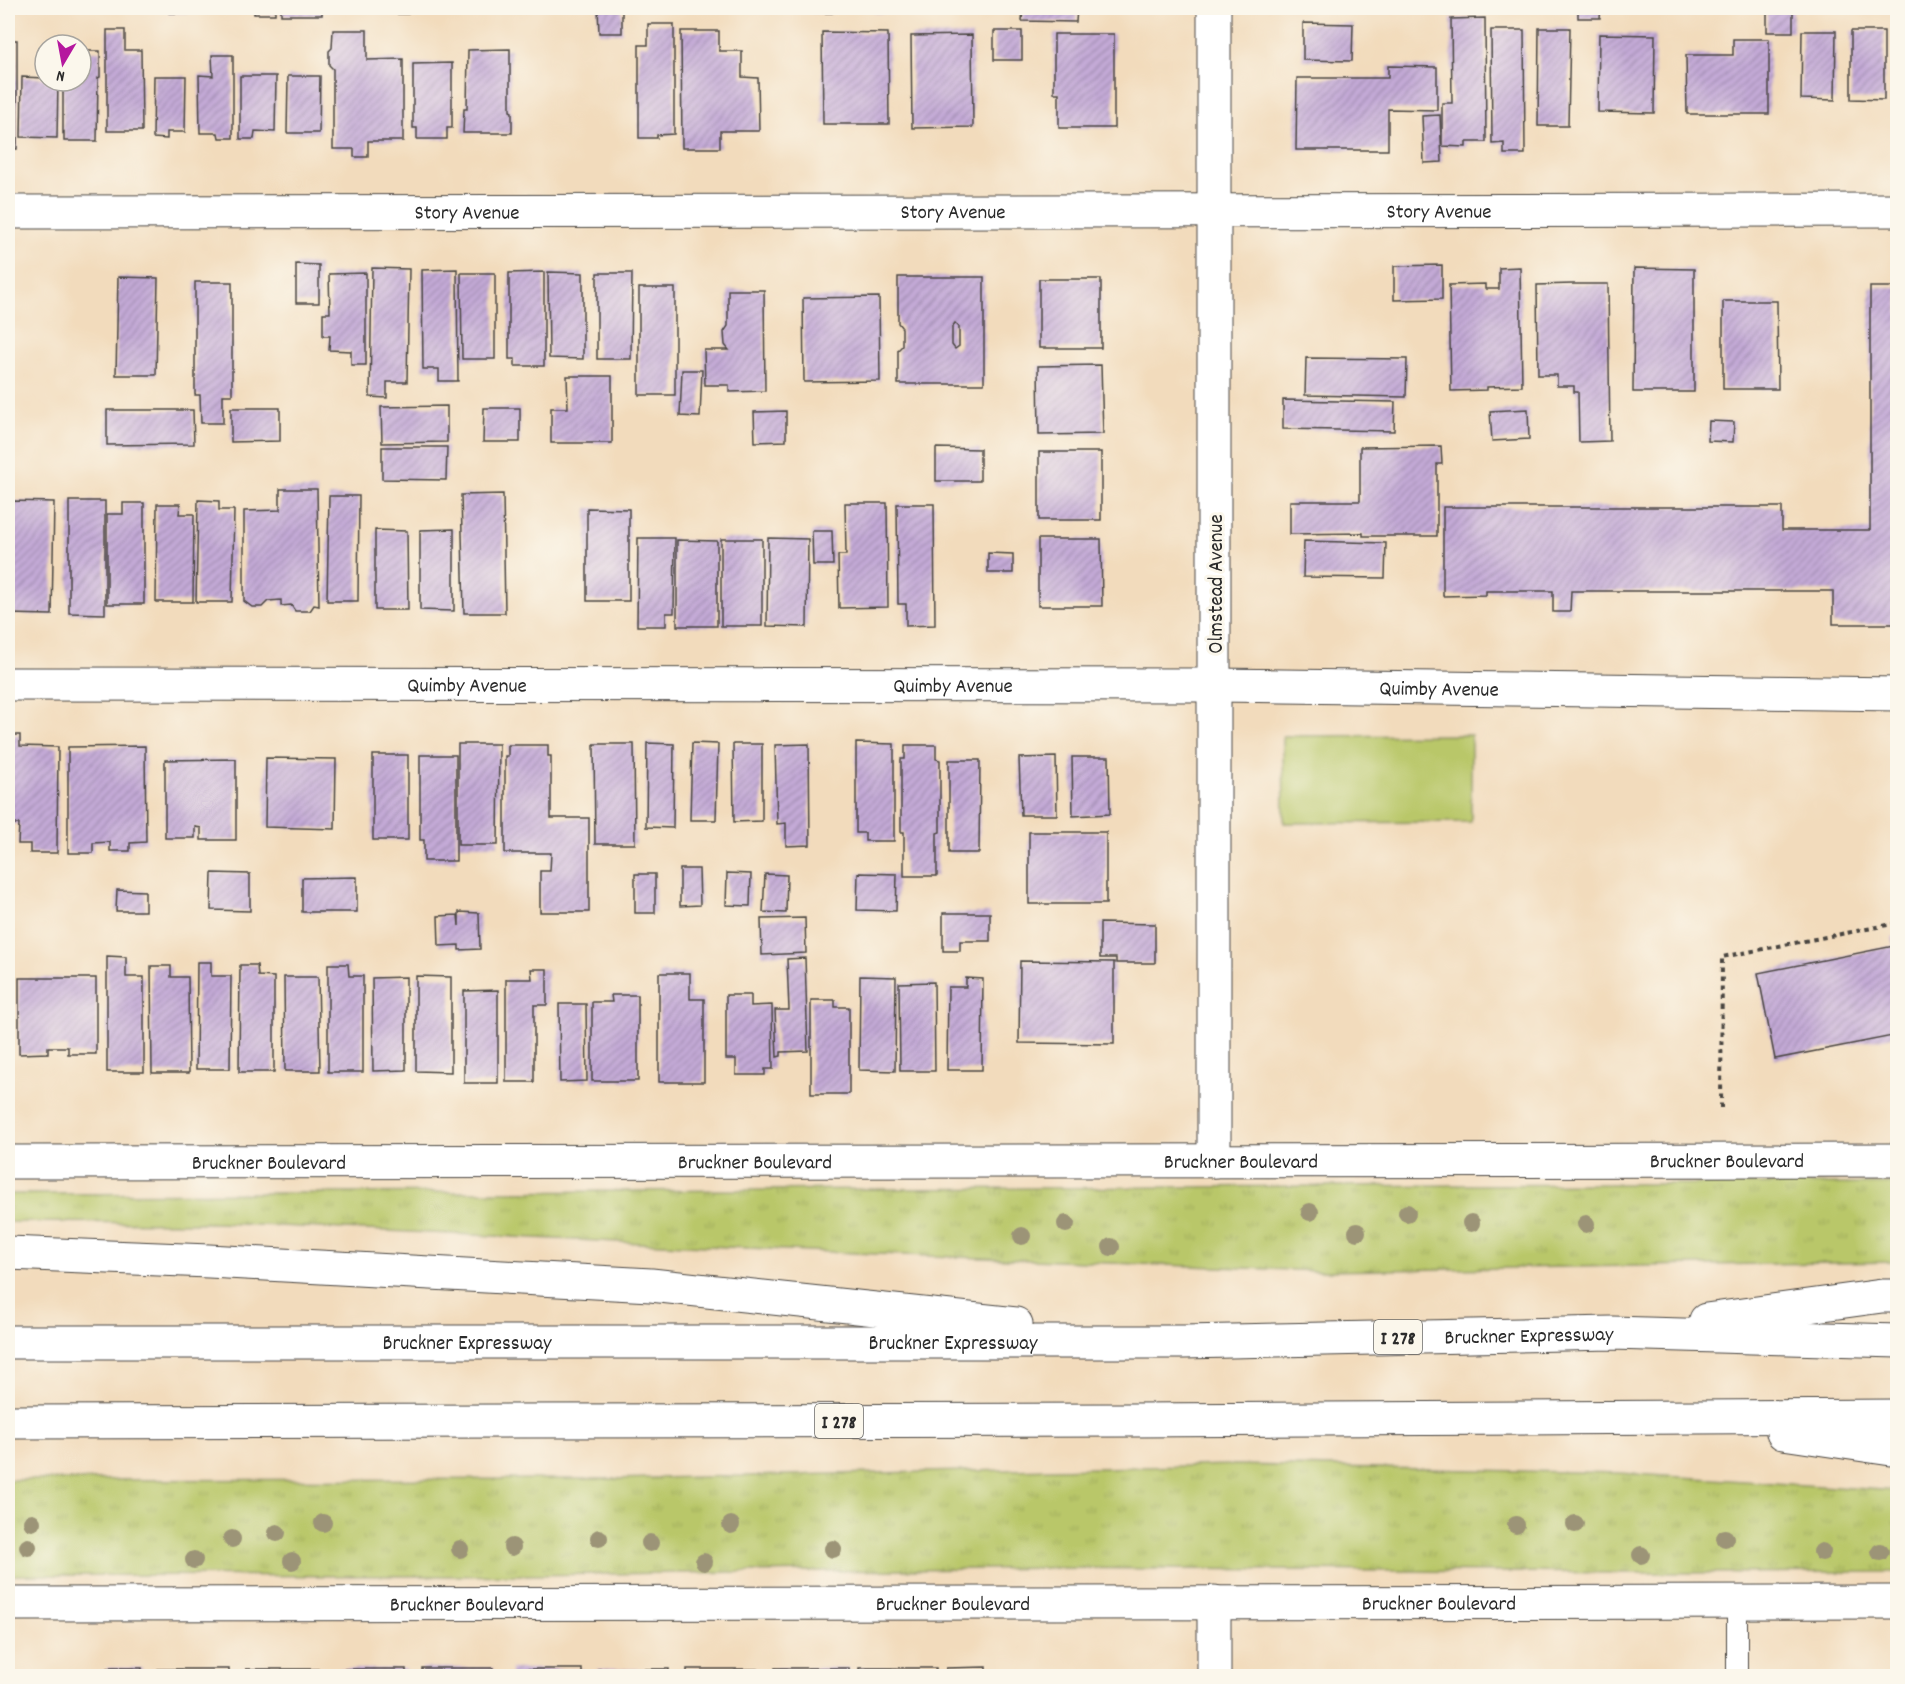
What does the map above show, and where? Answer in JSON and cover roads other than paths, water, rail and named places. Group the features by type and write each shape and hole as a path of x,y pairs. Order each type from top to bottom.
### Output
{"main road":[{"name":"Olmstead Avenue","path":"1214,8 1214,1161"},
{"name":"Story Avenue","path":"8,212 1898,210"},
{"name":"Quimby Avenue","path":"8,684 1215,685 1898,694"},
{"name":"Bruckner Boulevard","path":"8,1162 1898,1160"},
{"path":"8,1253 208,1261 651,1286 1184,1342"},
{"path":"1612,1333 1898,1296"},
{"name":"Bruckner Expressway","path":"8,1342 1184,1342 1612,1333 1898,1341"},
{"path":"1671,1416 1898,1450"},
{"name":"I 278","path":"8,1422 1898,1416"},
{"path":"1214,1602 1214,1677"},
{"name":"Bruckner Boulevard","path":"8,1604 1898,1602"}],"lane":[{"path":"1737,1602 1737,1677"}]}
